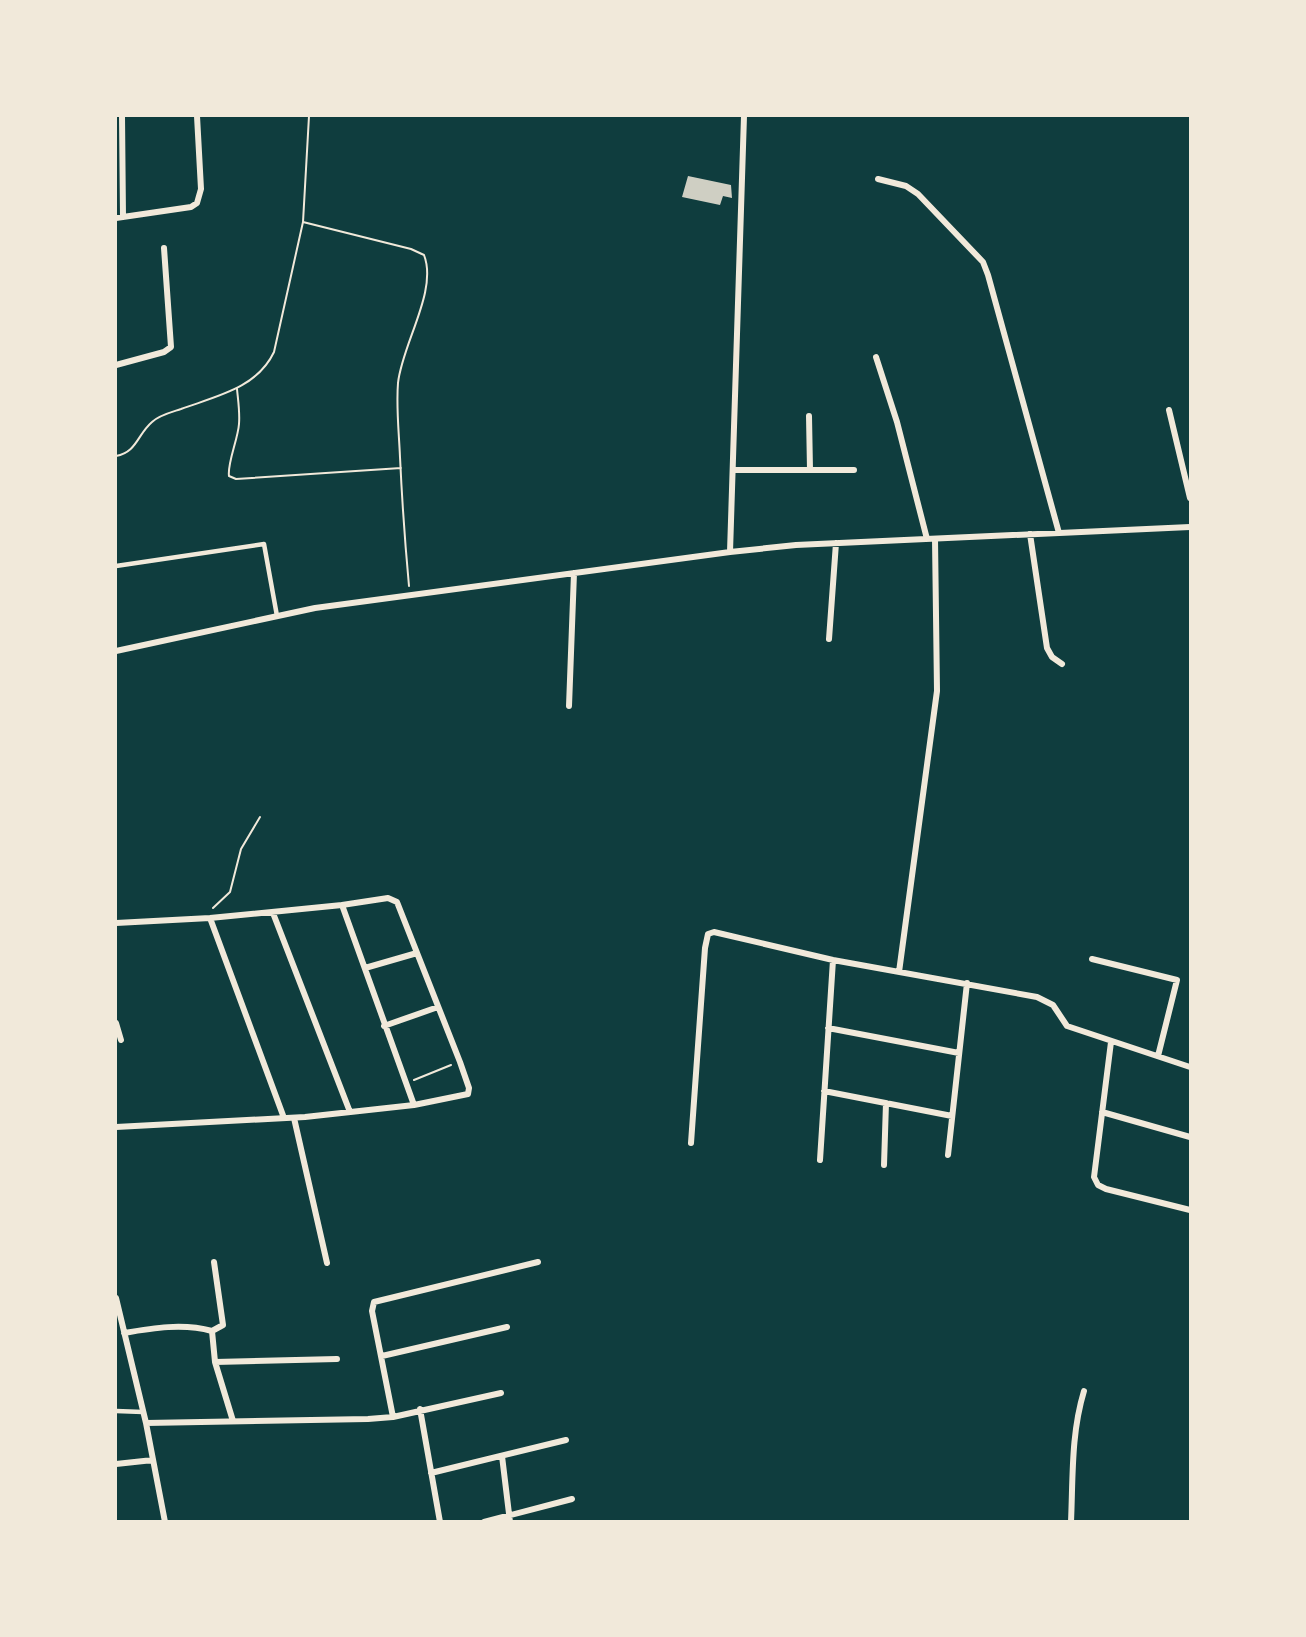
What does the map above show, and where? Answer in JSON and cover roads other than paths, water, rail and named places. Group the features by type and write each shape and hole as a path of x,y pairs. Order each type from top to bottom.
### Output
{"street":[{"path":"122,116 119,217 191,207 197,203 201,189 197,116"},
{"path":"730,552 744,116"},
{"path":"878,179 906,186 918,194 983,262 1003,322 1059,533"},
{"path":"116,365 165,352 171,347 165,248"},
{"path":"876,357 897,422 927,539"},
{"path":"1169,410 1191,498"},
{"path":"809,416 810,470"},
{"path":"733,470 854,470"},
{"path":"116,651 315,608 730,552 836,543 1191,527"},
{"path":"1030,534 1047,648 1052,657 1062,664"},
{"path":"899,972 937,691 935,538"},
{"path":"829,639 836,543"},
{"path":"569,706 574,573"},
{"path":"116,923 273,913 388,898 397,902 469,1088 468,1094 414,1105 350,1112 294,1118 116,1126"},
{"path":"342,905 414,1105"},
{"path":"273,913 350,1112"},
{"path":"206,919 284,1118"},
{"path":"691,1143 705,948 708,934 728,934 833,960 1037,997 1053,1005 1066,1026 1191,1067"},
{"path":"365,968 417,953"},
{"path":"1092,959 1177,980 1158,1056"},
{"path":"820,1160 833,960"},
{"path":"948,1155 967,983"},
{"path":"384,1026 438,1007"},
{"path":"116,1023 121,1040"},
{"path":"828,1028 959,1053"},
{"path":"1111,1042 1094,1170 1098,1185 1191,1210"},
{"path":"824,1092 952,1116"},
{"path":"884,1165 886,1103"},
{"path":"1102,1112 1191,1137"},
{"path":"294,1118 327,1263"},
{"path":"124,1333 154,1327 186,1326 212,1331 224,1324 214,1262"},
{"path":"393,1417 372,1307 377,1300 538,1262"},
{"path":"116,1298 146,1422 165,1521"},
{"path":"382,1356 507,1327"},
{"path":"212,1331 215,1362 233,1421"},
{"path":"215,1362 337,1359"},
{"path":"1071,1521 1073,1451 1077,1417 1084,1391"},
{"path":"146,1422 393,1417 420,1409 501,1393"},
{"path":"420,1409 440,1521"},
{"path":"431,1473 566,1440"},
{"path":"502,1455 510,1518"},
{"path":"116,1464 153,1460"},
{"path":"484,1521 510,1518 572,1499"}],"lane":[{"path":"116,567 264,544 276,616"},
{"path":"116,1411 143,1412"}]}
